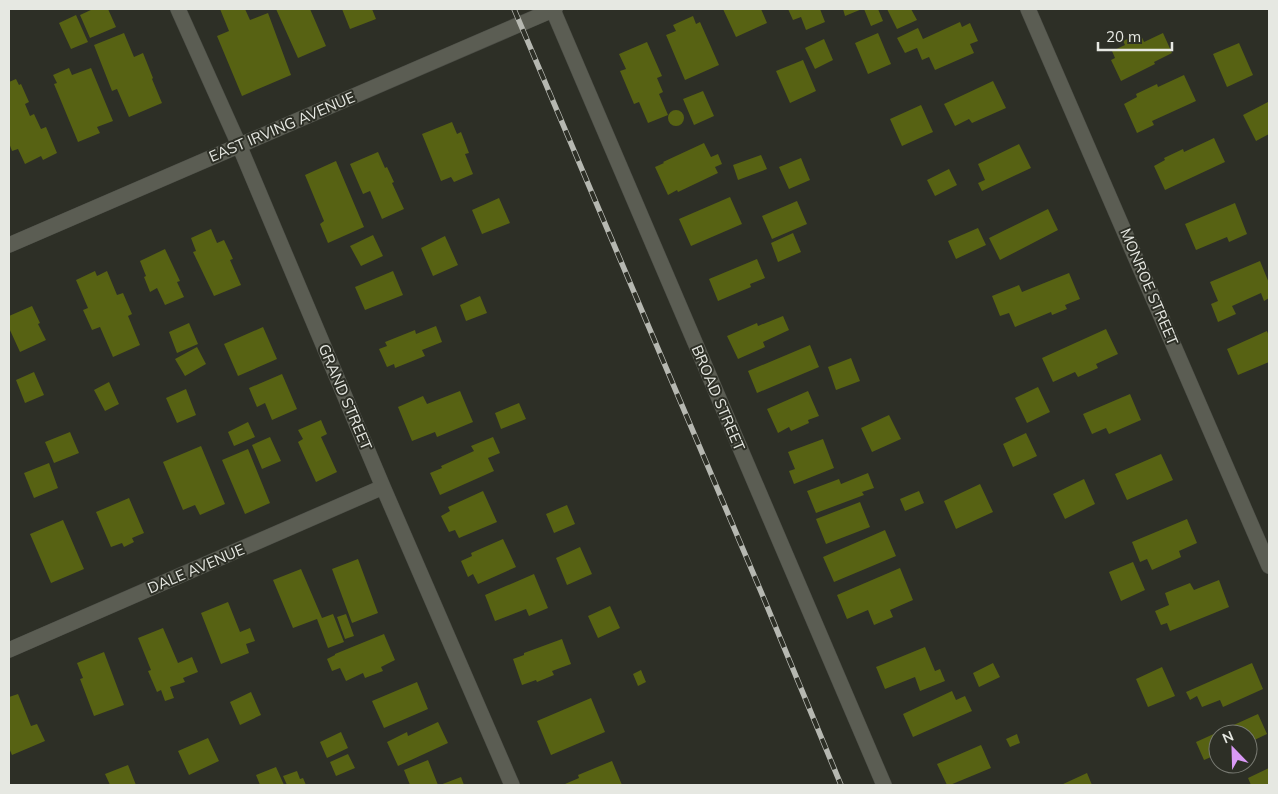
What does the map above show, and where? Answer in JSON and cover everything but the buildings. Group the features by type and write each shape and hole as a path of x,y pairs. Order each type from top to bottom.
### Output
{"street":[{"name":"GRAND STREET","path":"178,9 239,145 383,488 512,785"},
{"name":"EAST IRVING AVENUE","path":"9,246 554,9"},
{"name":"BROAD STREET","path":"554,9 884,785"},
{"name":"MONROE STREET","path":"1028,9 1269,566"},
{"name":"DALE AVENUE","path":"9,650 383,488"}],"railway":[{"path":"514,9 841,785"}]}
